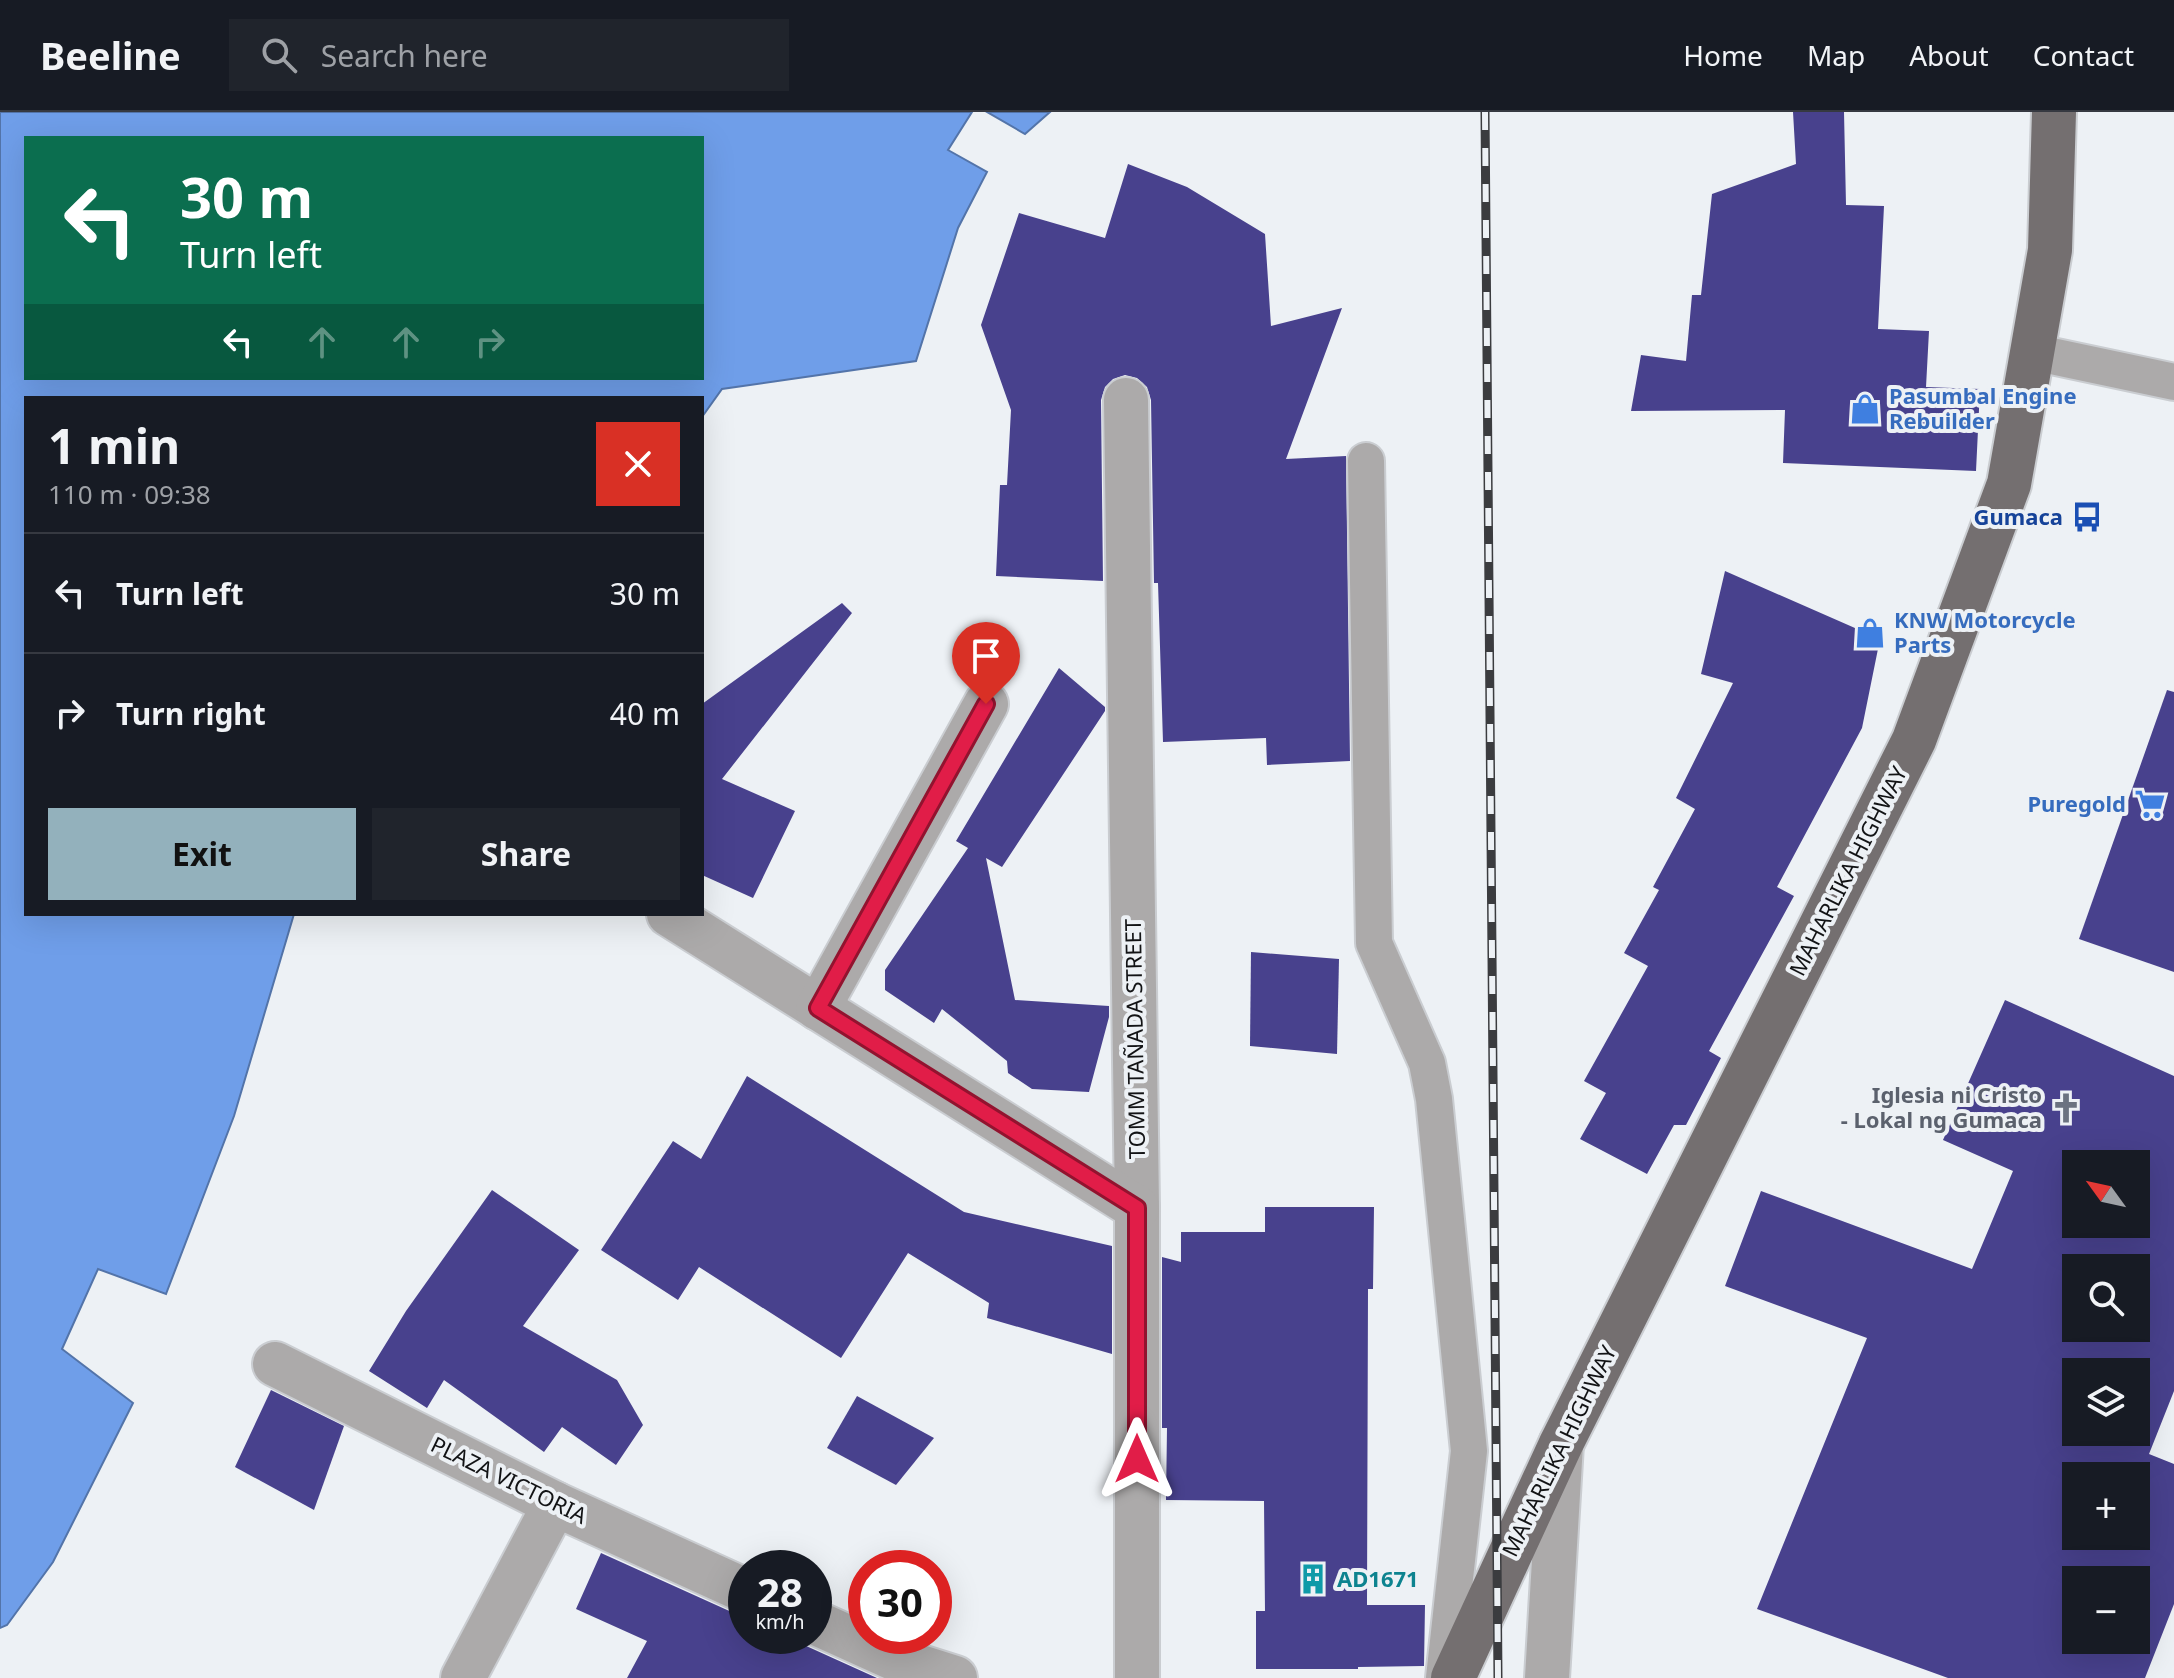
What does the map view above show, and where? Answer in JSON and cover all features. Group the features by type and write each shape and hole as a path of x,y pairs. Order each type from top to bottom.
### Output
{"main road":[{"name":"MAHARLIKA HIGHWAY","path":"1453,1678 1561,1444 1914,740 2009,484 2050,250 2054,112"}],"street":[{"name":"TOMM TAÑADA STREET","path":"1126,400 1137,1208 1137,1678"},
{"path":"818,1008 986,704"},
{"path":"672,916 1137,1208"},
{"name":"PLAZA VICTORIA","path":"275,1364 555,1504 728,1583"},
{"path":"1547,1678 1561,1444"},
{"path":"463,1678 555,1504"},
{"path":"832,1630 898,1660 955,1678"}],"lane":[{"path":"2033,352 2174,382"},
{"path":"1366,461 1374,943 1427,1063 1434,1099 1469,1451 1444,1678"}],"water":[{"path":"0,112 972,112 948,150 987,172 958,228 916,361 722,389 704,414 704,396 24,396 24,916 293,916 234,1116 166,1294 98,1269 62,1349 133,1403 53,1562 7,1625 0,1628"},
{"path":"987,112 1050,112 1025,134"}],"building":[{"path":"1793,112 1844,112 1846,205 1884,206 1878,329 1929,331 1926,387 1980,389 1976,471 1783,463 1785,410 1631,411 1641,355 1686,361 1692,295 1701,295 1712,194 1796,164"},
{"path":"1128,164 1187,187 1265,234 1271,326 1342,308 1286,459 1346,456 1350,761 1267,765 1266,738 1163,742 1158,583 1154,583 1151,400 1147,387 1137,378 1125,375 1113,379 1105,387 1101,400 1103,581 996,576 1000,485 1007,485 1011,410 981,325 1019,213 1105,238"},
{"path":"1725,571 1880,639 1862,728 1777,887 1794,896 1709,1051 1721,1058 1686,1125 1674,1125 1647,1174 1580,1139 1606,1093 1584,1081 1648,966 1624,953 1659,890 1653,887 1695,809 1676,798 1733,683 1701,674"},
{"path":"842,603 852,613 722,779 795,811 753,898 704,876 704,703"},
{"path":"1059,668 1105,707 1105,711 1002,867 986,858 1015,1000 1109,1006 1109,1017 1089,1092 1032,1089 1008,1073 1007,1061 942,1009 934,1023 885,990 885,970 968,848 956,841"},
{"name":"Puregold","path":"2167,690 2174,692 2174,972 2079,939"},
{"path":"1251,952 1339,959 1337,1054 1250,1046"},
{"path":"2005,1000 2174,1076 2174,1391 2149,1454 2174,1464 2174,1604 2145,1678 1948,1678 1757,1609 1867,1338 1725,1286 1761,1191 1972,1269 2013,1171 1943,1140"},
{"path":"747,1076 964,1212 1112,1246 1112,1354 987,1318 989,1303 908,1253 841,1358 699,1267 678,1300 601,1250 673,1141 701,1159"},
{"path":"492,1190 579,1250 523,1326 617,1380 643,1425 616,1465 562,1427 544,1452 444,1380 427,1408 369,1371 406,1311"},
{"path":"1265,1207 1374,1207 1373,1289 1368,1289 1367,1605 1425,1605 1424,1666 1256,1669 1256,1611 1265,1611 1264,1501 1166,1500 1167,1428 1162,1428 1162,1257 1181,1262 1181,1232 1265,1232"},
{"path":"271,1390 344,1426 314,1510 235,1467"},
{"path":"857,1396 934,1438 896,1485 827,1448"},
{"path":"601,1553 728,1610 728,1654 824,1654 877,1678 627,1678 647,1641 576,1609"}],"railway":[{"path":"1485,112 1498,1678"}],"place":[{"name":"Pasumbal Engine Rebuilder","path":"1865,409"},
{"name":"Gumaca","path":"2087,517"},
{"name":"KNW Motorcycle Parts","path":"1870,633"},
{"name":"Puregold","path":"2150,804"},
{"name":"Iglesia ni Cristo - Lokal ng Gumaca","path":"2066,1108"},
{"name":"AD1671","path":"1313,1579"}],"route":[{"path":"986,704 818,1008 1137,1208 1137,1459"}]}
